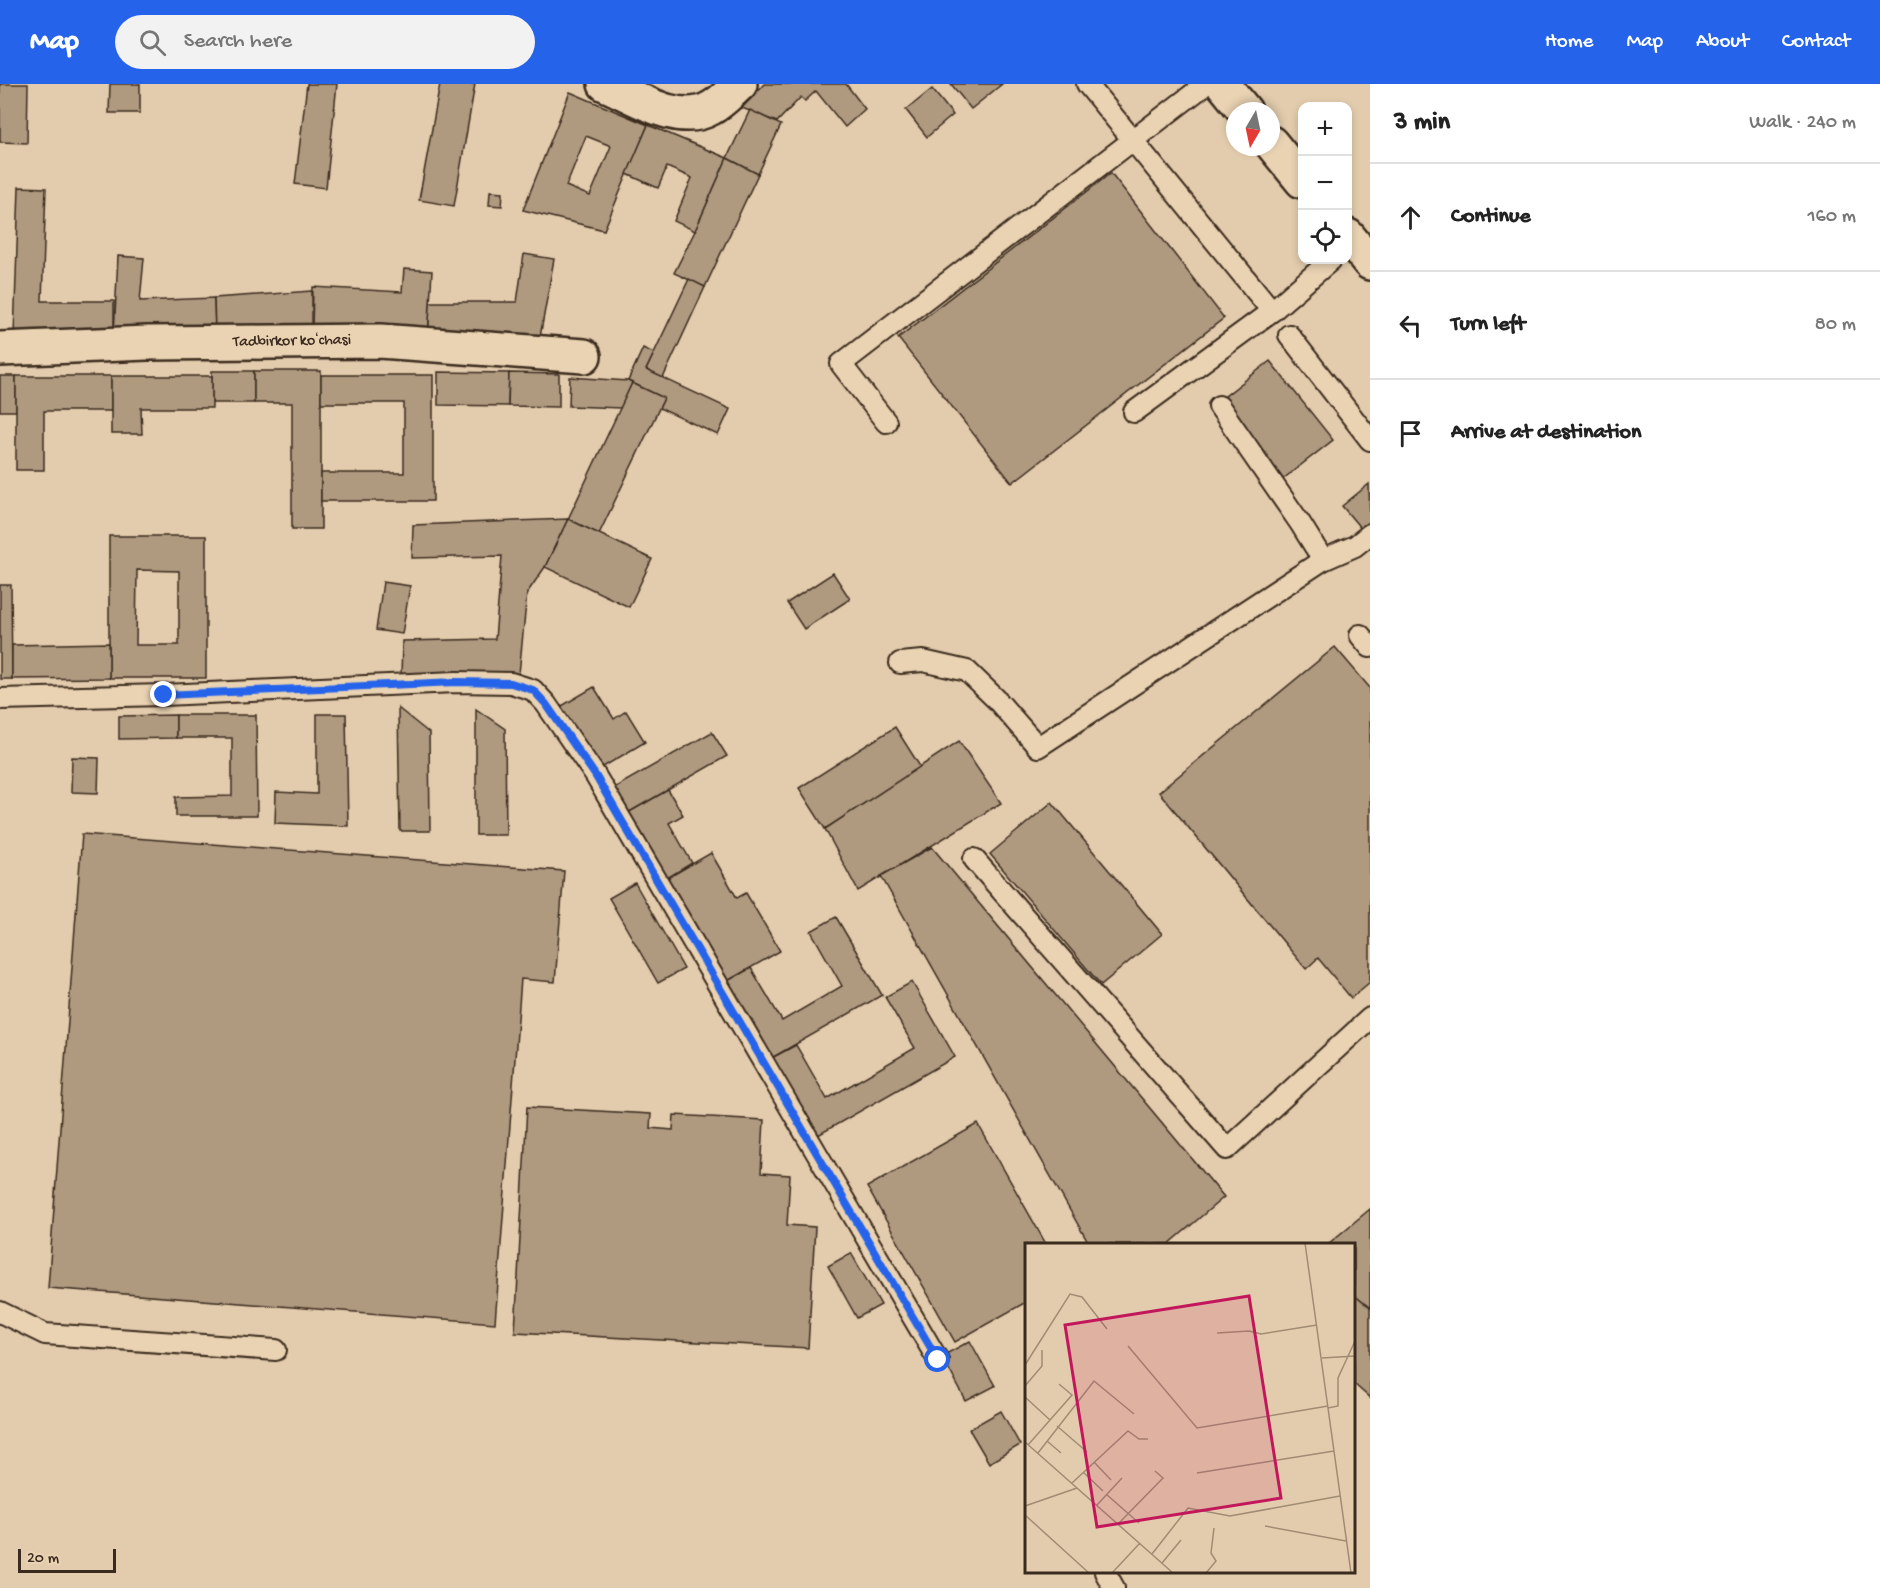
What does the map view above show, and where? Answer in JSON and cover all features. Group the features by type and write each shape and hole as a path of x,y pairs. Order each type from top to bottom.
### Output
{"street":[{"path":"605,84 674,114 689,115 711,108 740,84"},
{"path":"1223,84 1238,102"},
{"path":"1280,154 1298,176"},
{"name":"Tadbirkor koʻchasi","path":"0,349 147,343 380,341 584,356"}],"lane":[{"path":"1087,84 1272,311"},
{"path":"885,422 841,364 1206,84"},
{"path":"1134,412 1272,311 1331,264"},
{"path":"1289,335 1370,440"},
{"path":"1219,406 1323,560"},
{"path":"900,663 923,661 967,671 996,699 1038,747 1323,560 1355,546 1370,534"},
{"path":"0,699 164,695 456,682 511,683 533,690 546,704 595,775 938,1360"},
{"path":"974,859 1227,1149 1370,1018"},
{"path":"0,1312 45,1334 276,1350"},
{"path":"1106,1573 1114,1588"}],"building":[{"path":"0,84 28,84 27,143 0,142"},
{"path":"110,84 140,84 140,113 109,113"},
{"path":"307,84 337,84 326,188 295,184"},
{"path":"440,84 475,84 454,206 419,200"},
{"path":"764,84 846,84 865,109 845,127 816,91 805,101 801,97 777,122 742,108"},
{"path":"951,84 1002,84 971,109"},
{"path":"932,89 953,115 927,137 906,110"},
{"path":"570,92 648,125 604,230 523,210","holes":["586,136 611,146 590,196 566,186"]},
{"path":"750,110 781,125 758,174 727,158"},
{"path":"648,125 727,158 695,231 674,221 692,178 667,167 658,188 627,174"},
{"path":"727,158 758,174 705,287 674,273"},
{"path":"1111,173 1224,318 1012,483 898,338"},
{"path":"19,187 46,188 42,301 114,301 114,335 14,336"},
{"path":"490,191 503,192 502,206 489,205"},
{"path":"524,254 554,259 540,337 428,336 430,302 517,302"},
{"path":"118,256 144,258 140,301 214,298 215,332 114,335"},
{"path":"404,269 432,271 428,336 312,329 313,287 402,292"},
{"path":"689,279 705,287 663,378 646,370"},
{"path":"312,291 312,329 215,332 214,298"},
{"path":"643,348 654,353 646,370 730,409 718,435 659,408 664,398 628,381"},
{"path":"1270,361 1333,440 1283,479 1220,400"},
{"path":"212,371 254,371 254,403 212,403"},
{"path":"254,371 321,371 321,529 292,529 292,403 254,403"},
{"path":"438,372 509,373 508,406 438,405"},
{"path":"509,373 559,374 559,407 508,406"},
{"path":"321,375 433,375 433,501 321,501 321,473 404,473 404,403 321,403"},
{"path":"0,376 16,376 16,411 0,411"},
{"path":"16,376 111,376 111,411 44,411 44,470 16,470"},
{"path":"111,376 212,376 212,408 141,408 142,434 111,434"},
{"path":"570,377 632,383 621,408 569,406"},
{"path":"632,383 664,398 599,534 568,519"},
{"path":"1369,484 1370,524 1362,530 1342,506"},
{"path":"568,519 545,567 527,593 519,674 401,677 402,641 495,639 502,556 412,558 413,525"},
{"path":"568,519 652,559 629,607 545,567"},
{"path":"109,536 206,536 206,678 109,678","holes":["137,570 179,571 179,645 136,645"]},
{"path":"833,573 850,599 804,629 787,603"},
{"path":"383,582 410,586 402,634 376,630"},
{"path":"0,585 11,585 12,679 0,679"},
{"path":"109,643 109,678 12,679 12,645"},
{"path":"1335,647 1370,688 1370,982 1351,998 1318,958 1306,969 1159,792"},
{"path":"594,687 614,719 626,711 645,742 598,770 560,707"},
{"path":"398,708 429,733 430,831 400,831"},
{"path":"476,709 505,729 506,835 476,835"},
{"path":"317,714 346,714 348,826 275,823 276,792 317,794"},
{"path":"176,715 176,738 119,739 119,716"},
{"path":"176,715 256,715 257,816 176,816 176,797 232,796 232,738 176,738"},
{"path":"895,727 921,768 825,829 799,788"},
{"path":"712,732 727,756 626,814 612,789"},
{"path":"959,741 1001,803 858,891 825,829"},
{"path":"72,757 99,758 98,793 71,792"},
{"path":"668,790 683,815 669,823 692,863 664,880 626,814"},
{"path":"1052,802 1162,934 1101,985 990,854"},
{"path":"82,834 564,871 555,982 521,979 495,1323 48,1288"},
{"path":"932,847 1224,1197 1170,1243 1088,1243 881,876"},
{"path":"711,853 737,898 746,893 780,951 724,983 664,880"},
{"path":"635,883 684,969 658,983 609,898"},
{"path":"836,917 882,995 768,1060 724,983 751,968 782,1021 842,986 811,931"},
{"path":"912,982 955,1057 813,1138 768,1060 796,1045 827,1099 915,1048 885,997"},
{"path":"527,1107 651,1114 650,1128 673,1130 674,1115 764,1120 761,1173 790,1175 787,1225 815,1227 808,1348 515,1332"},
{"path":"978,1124 1045,1243 1025,1243 1025,1303 955,1342 867,1187"},
{"path":"1370,1209 1370,1308 1355,1296 1355,1243 1329,1243"},
{"path":"851,1253 881,1305 857,1318 828,1266"},
{"path":"1355,1296 1370,1308 1370,1398 1355,1385"},
{"path":"970,1341 995,1386 966,1401 942,1356"},
{"path":"1001,1411 1020,1445 989,1463 969,1429"}],"route":[{"path":"164,695 456,682 511,683 533,690 546,704 595,775 938,1360"}]}
